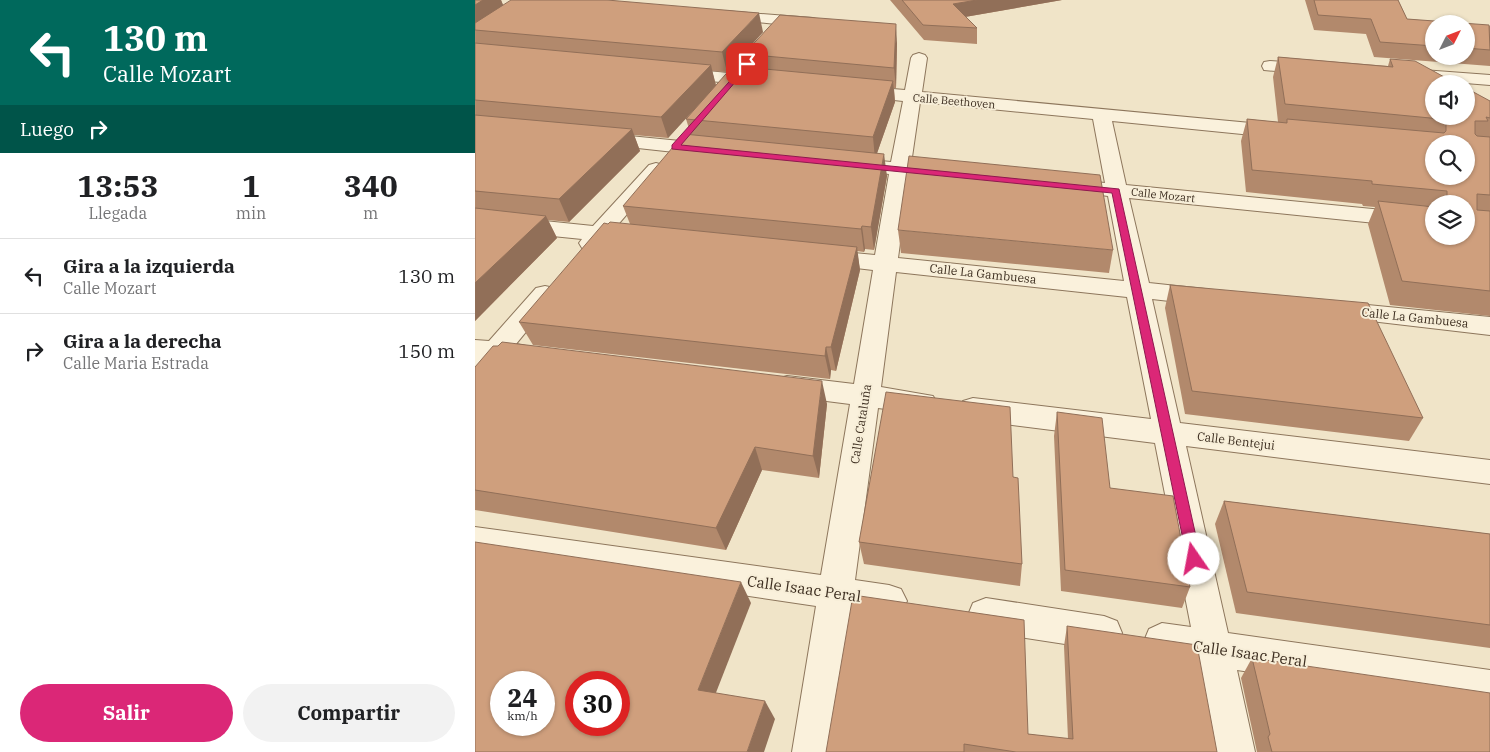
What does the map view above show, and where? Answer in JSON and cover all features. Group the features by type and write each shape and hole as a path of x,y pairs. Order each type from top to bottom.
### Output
{"street":[{"path":"706,14 831,24"},
{"path":"717,99 785,20"},
{"name":"Calle Cataluña","path":"812,752 885,264 919,58"},
{"path":"1270,66 1327,70"},
{"path":"658,72 774,83"},
{"path":"1395,73 1490,80"},
{"name":"Calle Beethoven","path":"844,90 1297,133"},
{"path":"1101,114 1235,752"},
{"path":"579,256 693,126"},
{"path":"580,137 733,153"},
{"path":"831,162 969,176"},
{"name":"Calle Mozart","path":"1047,184 1425,221"},
{"path":"475,221 658,240"},
{"name":"Calle La Gambuesa","path":"796,254 1225,299"},
{"path":"475,374 485,350 560,278"},
{"name":"Calle La Gambuesa","path":"1313,308 1490,326"},
{"path":"485,350 554,358"},
{"name":"Calle Bentejui","path":"758,383 1490,472"},
{"name":"Calle Isaac Peral","path":"475,541 1490,689"}],"building":[{"path":"475,0 483,0 475,5"},
{"path":"511,0 607,0 759,13 722,52 475,30 475,23"},
{"path":"902,0 977,0 953,4 977,28 923,25"},
{"path":"1314,0 1398,0 1407,19 1425,20 1425,45 1380,42 1371,19 1318,15"},
{"path":"780,15 896,24 894,68 744,54"},
{"path":"1475,24 1489,25 1490,50 1475,49"},
{"path":"475,43 711,65 661,117 475,100"},
{"path":"1278,57 1393,67 1390,59 1415,61 1441,75 1425,75 1425,117 1285,104"},
{"path":"733,66 893,81 873,137 686,119"},
{"path":"1475,93 1490,101 1490,118 1486,117 1488,121 1475,121"},
{"path":"475,115 632,129 559,199 475,191"},
{"path":"1247,119 1287,123 1287,119 1444,133 1446,125 1475,125 1475,134 1477,136 1490,137 1490,195 1477,194 1477,210 1490,211 1490,291 1402,281 1378,201 1425,206 1425,245 1475,245 1475,195 1447,195 1447,191 1372,184 1372,181 1252,170"},
{"path":"684,134 884,154 871,227 862,226 861,229 623,206"},
{"path":"909,156 1100,175 1113,250 898,230"},
{"path":"475,208 546,216 475,283"},
{"path":"610,222 857,247 831,347 826,347 825,356 519,322 604,223 608,224"},
{"path":"1170,285 1368,303 1423,418 1192,391"},
{"path":"502,342 822,381 813,456 755,447 716,528 475,490 475,367 493,346 498,346"},
{"path":"886,392 1010,407 1013,477 1018,478 1022,564 859,542"},
{"path":"1057,412 1102,418 1110,488 1173,496 1190,587 1065,570"},
{"path":"1224,501 1490,534 1490,625 1247,592"},
{"path":"475,542 741,582 698,690 765,701 747,752 475,752"},
{"path":"853,595 1024,620 1028,734 1073,739 1067,626 1197,645 1217,752 1016,752 964,744 964,752 826,752"},
{"path":"1252,658 1490,693 1490,752 1272,752 1268,737 1270,734"}],"route":[{"path":"747,64 675,147 1116,190 1194,559"}]}
